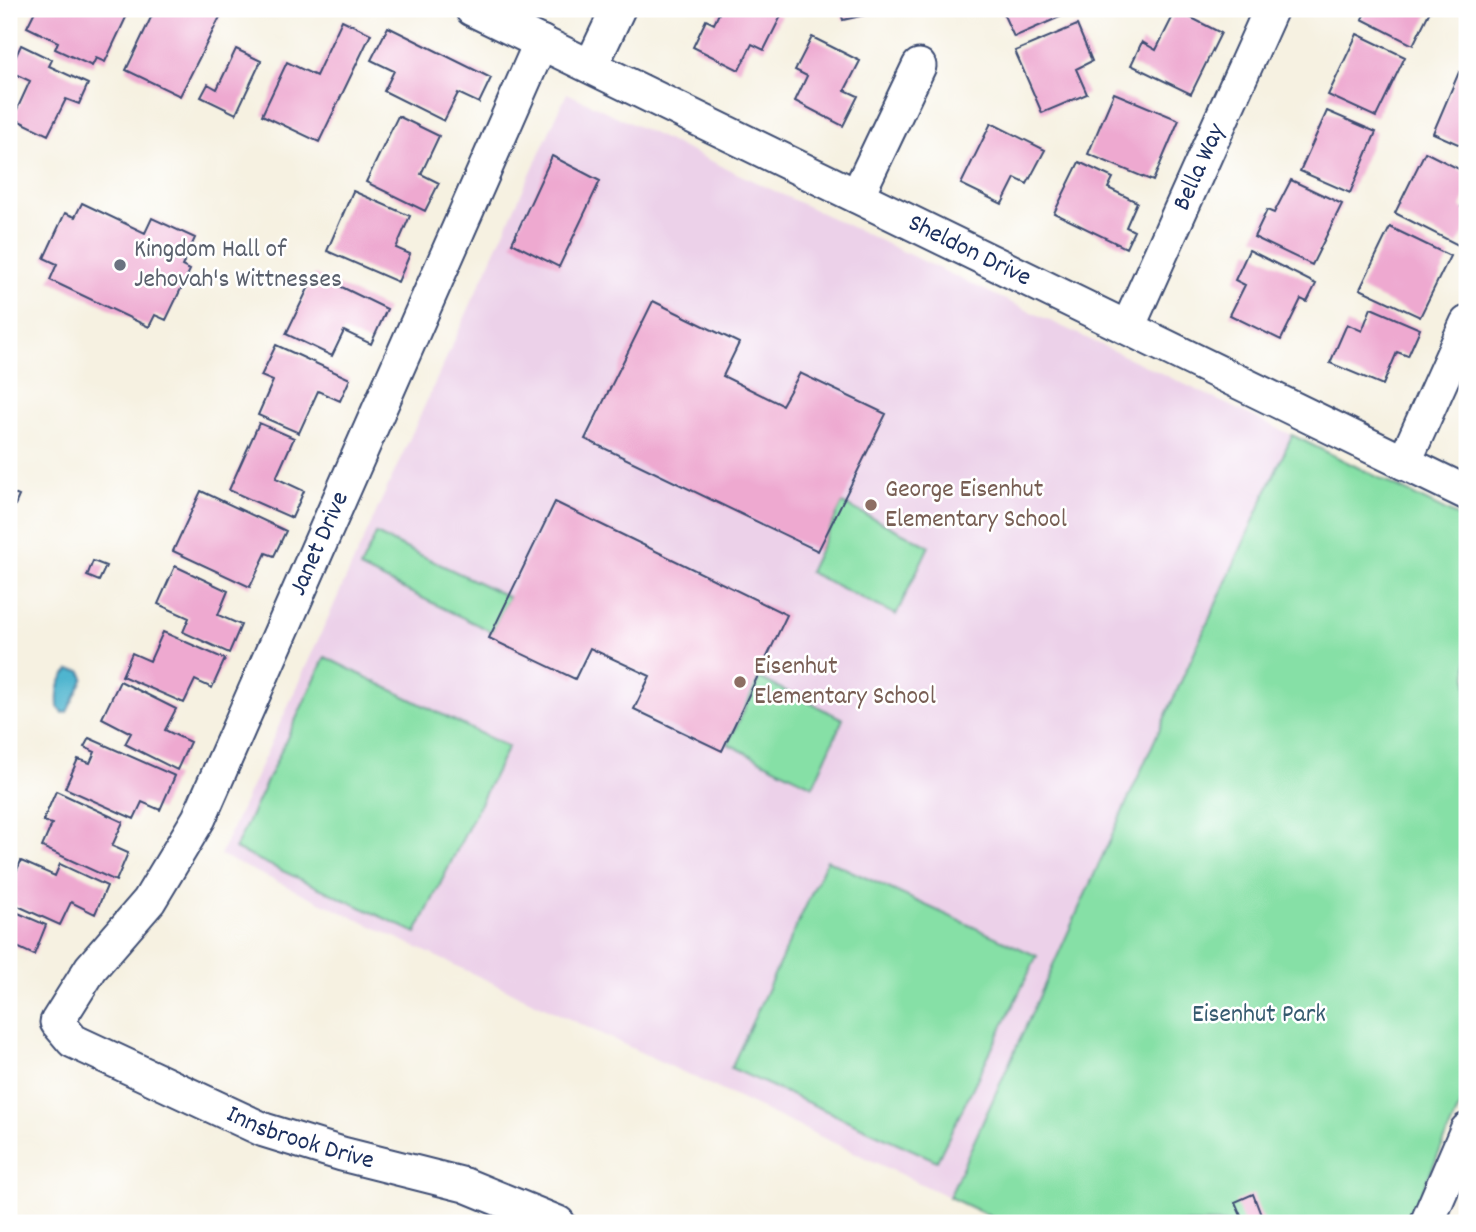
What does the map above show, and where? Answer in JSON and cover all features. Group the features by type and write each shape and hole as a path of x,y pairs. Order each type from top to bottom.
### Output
{"street":[{"name":"Sheldon Drive","path":"472,9 1467,493"},
{"path":"591,66 618,9"},
{"name":"Bella Way","path":"1128,327 1271,9"},
{"name":"Janet Drive","path":"57,1022 91,968 149,901 200,818 541,42"},
{"path":"857,196 919,66"},
{"path":"1404,463 1467,323"},
{"name":"Innsbrook Drive","path":"57,1022 73,1041 264,1130 342,1154 465,1185 558,1223"},
{"path":"1427,1223 1456,1190 1467,1130"}],"shaded area":[{"name":"Eisenhut Elementary School","path":"567,93 1292,435 949,1197 220,855"}],"green space":[{"name":"Eisenhut Park","path":"1292,435 1467,521 1467,1090 1408,1223 1004,1223 949,1197"},
{"path":"842,503 929,546 896,615 809,572"},
{"path":"376,534 509,597 492,632 360,568"},
{"path":"325,657 508,747 416,933 235,849"},
{"path":"759,678 843,719 813,786 728,744"},
{"path":"827,860 1037,956 937,1161 731,1068"}],"water":[{"path":"69,670 81,671 84,678 67,712 63,713 58,707 58,692 62,678"}],"building":[{"path":"36,9 130,9 105,62 96,58 92,66 55,49 58,42 27,27"},
{"path":"155,9 224,9 180,96 126,70"},
{"path":"721,9 766,9 781,16 764,50 752,44 739,70 693,47 706,20 714,24"},
{"path":"840,9 887,9 887,10 843,20"},
{"path":"1001,9 1078,9 1014,37"},
{"path":"1367,9 1431,9 1413,45 1362,19"},
{"path":"1176,10 1221,33 1191,94 1131,65 1142,42 1156,50"},
{"path":"342,20 371,34 319,142 262,115 287,62 316,76"},
{"path":"1077,25 1092,61 1076,69 1087,94 1042,113 1015,51"},
{"path":"388,27 491,78 479,103 458,93 444,121 384,91 394,71 371,60"},
{"path":"1357,34 1405,57 1376,117 1328,95"},
{"path":"812,37 860,61 845,90 858,96 843,126 795,101 807,76 795,70"},
{"path":"21,45 52,60 49,66 88,84 79,104 66,99 48,135 13,118 30,81 9,71"},
{"path":"236,49 261,61 236,114 201,97 208,84 217,89"},
{"path":"1459,72 1467,76 1467,148 1433,133"},
{"path":"1114,93 1179,120 1153,181 1088,154"},
{"path":"1327,111 1376,132 1350,193 1300,171"},
{"name":"Kingdom Hall of Jehovah's Wittnesses","path":"398,116 439,136 421,174 439,183 425,211 366,182"},
{"path":"991,123 1045,150 1027,184 1015,178 1002,204 961,184"},
{"path":"1425,152 1467,173 1467,194 1461,207 1467,211 1467,226 1458,245 1395,213"},
{"path":"552,156 600,181 559,267 512,243"},
{"path":"1079,162 1113,178 1108,188 1137,202 1126,227 1134,231 1126,248 1054,213"},
{"path":"1291,180 1342,204 1312,265 1254,237 1267,210 1274,213"},
{"path":"353,191 410,216 396,248 410,254 398,282 327,251"},
{"name":"Kingdom Hall of Jehovah's Wittnesses","path":"82,203 145,233 152,218 195,238 182,266 190,270 166,320 155,315 149,327 50,280 57,264 44,258 65,213 75,217"},
{"path":"1390,227 1450,256 1420,317 1360,289"},
{"path":"1249,250 1316,284 1307,302 1301,299 1281,340 1230,315 1245,285 1235,280"},
{"path":"315,274 387,309 371,344 344,331 332,356 286,334"},
{"path":"653,301 739,343 723,376 782,405 800,373 886,414 818,551 585,439"},
{"path":"1371,308 1420,329 1408,356 1397,352 1383,385 1330,363 1347,324 1362,331"},
{"path":"276,345 350,379 340,401 318,391 299,433 258,415 273,381 261,376"},
{"path":"259,423 294,438 276,478 304,491 292,518 229,490"},
{"path":"201,491 286,531 274,556 266,553 250,587 173,551"},
{"path":"9,492 19,496 9,519"},
{"path":"555,502 787,615 722,751 634,709 650,676 590,648 575,679 489,638"},
{"path":"93,561 106,566 99,581 87,576"},
{"path":"175,566 228,591 218,615 241,625 229,653 183,632 189,618 158,604"},
{"path":"163,632 225,659 212,688 195,680 184,703 122,676 132,653 150,661"},
{"path":"120,681 176,709 165,730 190,742 177,770 125,744 131,733 102,718"},
{"path":"89,738 175,776 160,810 142,802 134,819 65,788 78,759 90,763 95,752 84,747"},
{"path":"56,791 123,822 112,846 128,853 116,881 42,847 52,824 43,821"},
{"path":"21,861 55,876 60,864 107,886 95,914 71,902 60,925 9,902 9,887"},
{"path":"9,909 46,925 34,955 13,945 9,955"},
{"path":"1253,1194 1264,1223 1244,1223 1235,1202"}],"place":[{"name":"Kingdom Hall of Jehovah's Wittnesses","path":"120,265"},
{"name":"George Eisenhut Elementary School","path":"871,505"},
{"name":"Eisenhut Elementary School","path":"740,682"}]}
